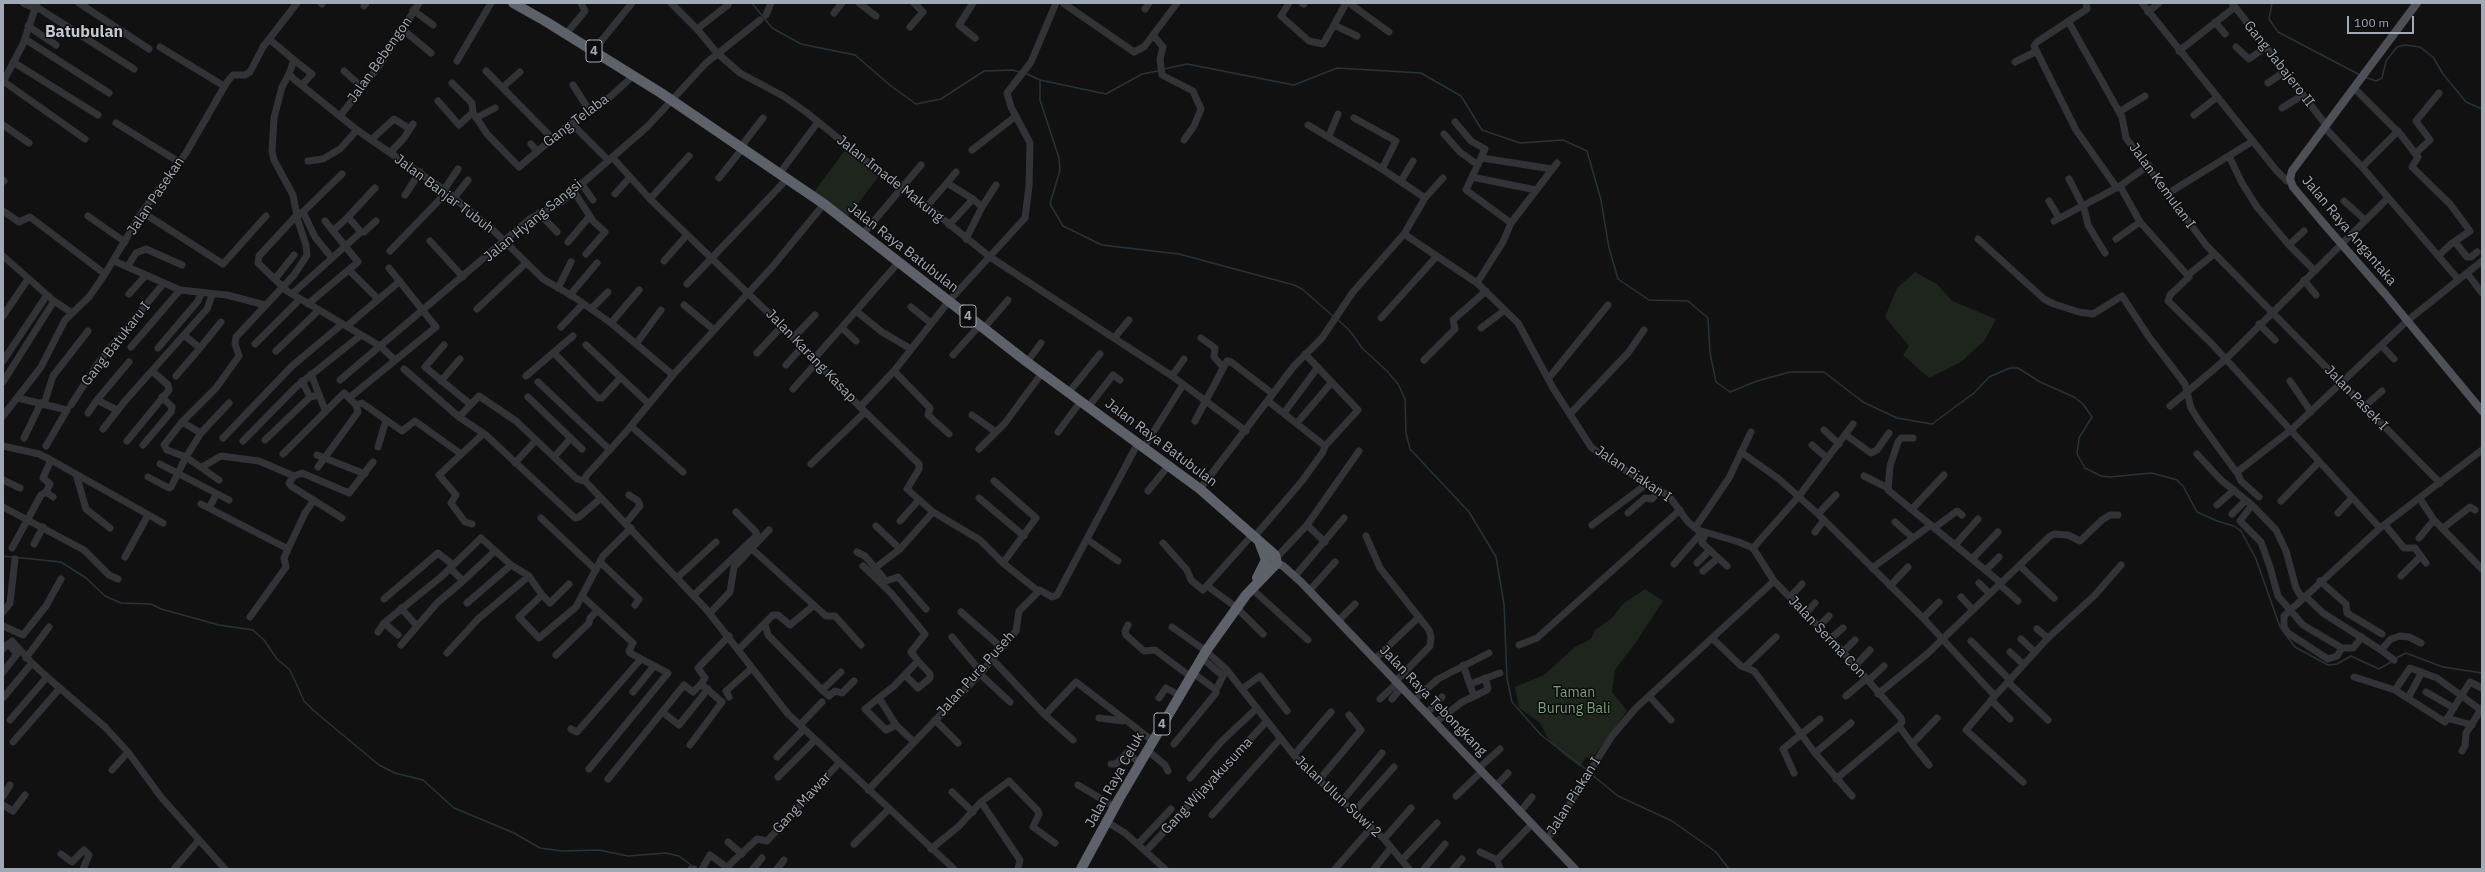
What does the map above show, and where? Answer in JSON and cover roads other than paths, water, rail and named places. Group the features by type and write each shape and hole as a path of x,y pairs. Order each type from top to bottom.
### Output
{"highway":[{"name":"Jalan Raya Batubulan","path":"516,4 593,50 672,101 824,204 1027,362 1169,465 1255,536 1273,560"},
{"name":"Jalan Raya Celuk","path":"1081,869 1150,745 1204,654 1236,607 1273,560"}],"main road":[{"name":"Jalan Raya Angantaka","path":"2417,3 2359,86 2292,171 2291,181 2324,224 2482,411"},
{"name":"Jalan Raya Tebongkang","path":"1273,560 1295,576 1575,869"}],"street":[{"path":"23,3 35,6 134,70"},
{"path":"79,3 149,49"},
{"name":"Jalan Pasekan","path":"3,416 41,367 62,325 105,274 114,261 142,212 179,162 224,86 233,75 245,75 250,72 269,39 298,3"},
{"name":"Jalan Bebengon","path":"340,116 363,88 401,28 419,3"},
{"path":"457,61 491,3"},
{"path":"566,34 585,11 581,3"},
{"path":"593,50 632,3"},
{"name":"Jalan Imade Makung","path":"671,3 697,29 716,53 740,73 791,101 901,188 927,206 990,257 1172,376 1246,431"},
{"path":"766,15 770,3"},
{"path":"834,13 842,3"},
{"path":"859,3 876,16"},
{"path":"910,27 923,12 914,3"},
{"name":"Jalan Karang Kasap","path":"747,293 816,360 862,410 949,301 1020,225 1027,210 1030,143 1007,97 1008,92 1014,83 1030,64 1056,3"},
{"path":"1063,3 1134,52 1142,50 1176,3"},
{"path":"1289,3 1281,16 1309,41 1324,44 1347,3 1389,32"},
{"path":"2086,3 2087,9 2035,44 2037,51 2076,130 2119,187 2140,222 2188,275"},
{"path":"2142,3 2251,143 2280,175 2291,181"},
{"path":"2148,12 2159,3"},
{"path":"970,4 959,24 960,27 975,38"},
{"path":"697,29 728,5"},
{"path":"2179,51 2215,22 2233,5"},
{"name":"Gang Jabajero II","path":"2233,5 2284,72 2304,95 2326,126 2458,279"},
{"path":"35,6 25,39 3,81 85,139"},
{"path":"413,10 433,25"},
{"name":"Jalan Hyang Sangsi","path":"340,380 540,213 556,205 672,101 695,74 716,53 746,33 760,20"},
{"name":"Jalan Kemulan I","path":"2068,21 2119,112 2126,138 2149,165 2167,194 2214,254 2270,313"},
{"path":"2215,22 2225,34"},
{"path":"1334,25 1357,36"},
{"path":"28,26 56,45"},
{"path":"401,28 431,53"},
{"path":"1153,35 1163,47 1160,60 1161,71 1188,88 1196,97 1200,116 1184,140"},
{"path":"25,39 109,93"},
{"path":"269,39 312,74 302,85"},
{"path":"2236,46 2248,59 2266,47"},
{"path":"160,47 224,86"},
{"path":"2015,62 2037,51"},
{"path":"219,480 186,457 167,450 164,445 182,422 216,388 239,356 234,344 236,337 294,275 307,255 300,213 293,195 274,160 272,146 274,118 282,87 294,60"},
{"path":"13,62 98,115"},
{"path":"344,71 363,88"},
{"path":"486,71 552,138"},
{"path":"503,87 520,72"},
{"path":"2268,83 2284,72"},
{"name":"Jalan Banjar Tubuh","path":"289,74 357,130 420,172 454,198 505,242 543,279 570,295 611,323 673,375"},
{"name":"Gang Telaba","path":"474,116 492,140 519,167 552,138 589,110 610,97 633,76"},
{"path":"452,83 472,103 474,116"},
{"path":"573,84 589,110"},
{"path":"2359,86 2398,131 2417,156"},
{"path":"2438,93 2416,122 2430,140 2417,156 2412,167 2450,204 2470,232 2438,256"},
{"path":"2282,108 2304,95"},
{"path":"2119,112 2144,96"},
{"path":"2194,115 2216,98"},
{"path":"438,101 459,125 474,116 494,108"},
{"path":"1329,136 1338,114"},
{"path":"972,150 1016,116"},
{"path":"719,178 763,118"},
{"path":"1354,118 1396,141 1382,169"},
{"path":"371,140 394,119 412,127 390,153"},
{"path":"687,284 713,259 783,177 818,122"},
{"path":"1455,122 1470,141 1484,147 1482,158 1466,191 1511,223"},
{"path":"116,123 179,162"},
{"path":"571,123 630,176 650,199 747,293"},
{"path":"3,125 29,143"},
{"path":"1308,125 1329,136 1382,169 1425,198"},
{"path":"308,161 323,159 340,149 357,130"},
{"path":"2362,166 2398,131"},
{"path":"1444,134 1460,152 1478,165"},
{"path":"2167,194 2251,143"},
{"path":"531,144 536,152"},
{"path":"650,199 689,156"},
{"path":"2229,156 2252,199 2289,245 2315,271"},
{"path":"1482,158 1552,169"},
{"path":"1401,182 1413,161"},
{"path":"1477,283 1503,242 1511,223 1557,163"},
{"path":"863,234 921,165"},
{"path":"2049,201 2056,219 2119,187 2149,165"},
{"path":"390,251 445,191 458,169"},
{"path":"405,195 420,172"},
{"path":"927,206 956,172"},
{"path":"342,174 300,213 258,260 260,266 282,287 380,346 395,360"},
{"path":"614,194 630,176"},
{"path":"1472,177 1536,190"},
{"path":"1200,490 1305,354 1322,338 1353,292 1404,234 1425,198 1443,178"},
{"path":"2069,179 2082,205 2088,225 2105,253"},
{"path":"454,198 468,180"},
{"path":"581,182 593,200"},
{"path":"947,182 973,199 982,208"},
{"path":"966,239 996,185"},
{"path":"334,231 375,188"},
{"path":"573,190 589,217 605,232 586,254"},
{"path":"2170,406 2226,359 2270,313 2342,245 2388,198"},
{"path":"949,225 973,199"},
{"path":"2344,201 2365,220"},
{"path":"585,481 586,476 631,426 673,375 824,204"},
{"path":"3,211 19,222 30,217 105,274"},
{"path":"142,212 223,264 266,216"},
{"path":"300,213 332,258"},
{"path":"540,213 557,232"},
{"path":"88,216 125,242"},
{"path":"348,217 360,232"},
{"path":"568,242 589,217"},
{"path":"308,304 358,261 325,221"},
{"path":"292,294 360,232 364,232 376,221"},
{"path":"2116,239 2140,222"},
{"path":"2289,245 2304,231"},
{"name":"Jalan Piakan I","path":"1404,234 1477,283 1520,326 1548,379 1570,414 1597,452 1660,490 1674,501 1695,528 1753,548"},
{"path":"664,261 687,235"},
{"path":"1978,239 2044,299 2054,304 2079,312 2093,314 2122,296 2149,337 2185,384 2191,408 2199,422 2237,473 2241,481 2259,497"},
{"path":"430,241 463,277"},
{"path":"2455,242 2467,257 2471,257 2477,252"},
{"path":"128,266 136,253 146,249 182,265"},
{"path":"2214,254 2188,275 2189,279 2170,295 2168,301 2226,359 2352,498 2405,549 2413,547 2426,563"},
{"path":"275,279 294,255"},
{"path":"3,256 54,301 72,313"},
{"path":"1381,318 1437,256"},
{"path":"114,261 180,290 201,294 227,295 265,305"},
{"path":"558,288 571,262"},
{"path":"2237,473 2291,430 2407,321 2458,279 2482,262"},
{"path":"477,310 526,263"},
{"path":"570,295 597,263"},
{"path":"793,389 856,311 898,263"},
{"path":"349,398 436,327 389,268"},
{"path":"349,270 378,298"},
{"path":"2467,273 2482,293"},
{"path":"129,294 146,275"},
{"path":"3,316 28,279"},
{"path":"2304,280 2316,295"},
{"path":"223,438 292,366 400,281"},
{"name":"Gang Batukaru I","path":"46,446 98,363 164,284"},
{"path":"131,347 180,290"},
{"path":"611,323 639,290"},
{"path":"1424,360 1456,328 1453,320 1486,291"},
{"path":"591,309 608,292"},
{"path":"158,348 198,301 201,294"},
{"path":"3,362 47,295"},
{"path":"103,429 117,410 185,336 207,309 212,295"},
{"path":"255,344 300,298"},
{"path":"953,356 1008,300"},
{"path":"3,382 54,301"},
{"path":"561,327 583,304"},
{"path":"684,305 714,330"},
{"path":"1548,379 1608,305"},
{"path":"911,307 931,323"},
{"path":"276,351 319,310"},
{"path":"636,344 662,310"},
{"path":"1481,328 1505,310"},
{"path":"856,311 882,332 912,349"},
{"name":"Jalan Pasek I","path":"2270,313 2342,382 2364,407 2440,483"},
{"path":"793,338 814,315"},
{"path":"1114,337 1129,320"},
{"path":"176,376 221,322"},
{"path":"2259,324 2275,340"},
{"path":"757,353 782,326"},
{"path":"842,328 856,341"},
{"path":"1570,414 1628,353 1644,330"},
{"path":"24,438 42,404 53,376 88,331"},
{"path":"243,441 302,381 361,335"},
{"path":"185,336 200,348"},
{"path":"526,376 573,336"},
{"path":"1201,338 1215,348 1214,357 1223,367"},
{"path":"1027,362 1041,343"},
{"path":"444,345 425,367 470,404"},
{"path":"586,345 649,404"},
{"path":"2382,346 2394,359"},
{"path":"786,365 802,347"},
{"path":"554,353 598,398 602,398 620,378"},
{"path":"1069,392 1100,354"},
{"path":"1163,544 1187,570 1193,582 1203,590 1255,536 1302,481 1323,452 1325,446 1358,410 1305,354"},
{"path":"441,380 460,358"},
{"path":"1172,376 1184,359"},
{"path":"88,413 97,400 130,362"},
{"path":"1195,421 1225,362 1230,362 1273,394"},
{"path":"1284,413 1318,367"},
{"path":"404,369 460,417 483,434 558,504 578,518 601,498"},
{"path":"127,441 169,388 152,371"},
{"path":"894,371 930,408 928,416 949,434"},
{"path":"979,449 996,432 1042,373"},
{"path":"311,374 325,410"},
{"path":"1058,432 1113,375 1120,380"},
{"path":"302,381 310,397"},
{"path":"2290,381 2311,412"},
{"path":"538,382 610,450"},
{"path":"1297,423 1332,382"},
{"path":"812,464 862,410 919,464 919,469 906,488 918,501 933,512 980,540 1003,563 1038,591 1042,590 1053,598 1057,595 1141,445 1183,385"},
{"path":"2364,407 2382,391"},
{"path":"283,454 325,410 344,394 349,398 359,412"},
{"path":"265,440 310,397 319,395"},
{"path":"460,417 470,404 479,396 516,421 577,479 585,481 629,525 694,595 729,636 773,696 802,727 889,810 954,869"},
{"path":"528,397 582,449"},
{"path":"18,398 42,404 69,408"},
{"path":"143,445 171,412 172,407 162,398"},
{"path":"97,400 117,410"},
{"path":"1268,401 1325,446"},
{"path":"148,478 169,488 201,433 229,403"},
{"path":"318,467 321,456 359,412 362,403 402,431 414,421 461,454"},
{"path":"972,415 996,432"},
{"path":"378,447 386,420"},
{"path":"182,422 201,433"},
{"path":"1774,582 1753,548 1799,496 1853,424"},
{"path":"631,426 683,472"},
{"path":"1824,430 1839,444"},
{"path":"1695,528 1729,478 1751,432"},
{"path":"1846,435 1872,453 1877,450 1889,433"},
{"path":"472,524 465,522 451,503 456,495 439,477 483,434"},
{"path":"554,457 571,438"},
{"path":"1888,488 1890,466 1901,438 1913,438"},
{"path":"515,463 536,440"},
{"path":"1812,445 1828,458"},
{"path":"3,446 39,454 163,523"},
{"path":"2342,648 2336,657 2328,659 2288,633 2283,620 2290,610 2320,581 2382,527 2482,450"},
{"path":"1273,560 1307,525 1359,451"},
{"path":"1742,452 1799,496 1923,618 1943,639 2010,719"},
{"path":"2197,454 2221,480 2252,505 2276,530 2286,551 2296,588 2307,594 2323,613 2362,637 2394,660"},
{"path":"202,467 221,456 259,461 294,476 304,473 350,494 373,462"},
{"path":"321,456 365,474"},
{"path":"12,548 41,496 46,492 50,484 43,476 51,460"},
{"path":"2281,501 2319,462"},
{"path":"160,464 216,495 229,500"},
{"path":"1148,491 1169,465"},
{"path":"76,474 86,509 110,528"},
{"path":"1912,509 1944,475"},
{"path":"294,476 290,485 342,518"},
{"path":"1864,476 1888,488 1932,527 1986,570 2018,601"},
{"path":"3,480 20,488"},
{"path":"994,481 1036,516 1024,536 1003,563"},
{"path":"1592,525 1648,483"},
{"path":"1628,513 1646,498 1652,499 1660,490"},
{"path":"2217,505 2234,490"},
{"path":"46,492 53,497"},
{"path":"209,508 216,495"},
{"path":"542,595 519,617 539,638 574,610 583,597 605,553 629,525 640,506 638,501 629,495"},
{"path":"1818,514 1836,495"},
{"path":"979,498 1024,536"},
{"path":"2338,513 2352,498"},
{"path":"2420,499 2434,520 2482,569"},
{"path":"250,617 285,568 284,558 305,513 314,500"},
{"path":"2232,514 2246,500"},
{"path":"900,521 918,501"},
{"path":"201,504 288,549"},
{"path":"2252,505 2240,521 2260,542 2270,567 2277,594 2290,610 2303,624 2342,648 2353,648 2362,637"},
{"path":"2442,528 2467,508 2471,507 2475,510"},
{"path":"4,510 28,520 84,550 110,575 118,580"},
{"path":"1520,645 1537,638 1680,510"},
{"path":"1872,568 1913,538 1957,511 1962,515"},
{"path":"694,595 756,535 756,532 736,512"},
{"path":"875,568 900,549 933,512"},
{"path":"125,557 148,515"},
{"path":"1878,694 1912,667 1943,639 1989,593 2052,535 2068,535 2080,541 2102,520 2110,515 2118,515"},
{"path":"542,518 596,570"},
{"path":"1295,576 1344,518"},
{"path":"1955,545 1978,519"},
{"path":"1815,532 1824,520"},
{"path":"2419,538 2434,520"},
{"path":"1895,522 1913,538"},
{"path":"1307,525 1325,542"},
{"path":"876,526 900,549"},
{"path":"34,544 43,528"},
{"path":"708,611 730,592 734,567 769,530"},
{"path":"1704,532 1701,542 1727,566"},
{"path":"1674,564 1704,532"},
{"path":"1972,559 1998,532"},
{"path":"1366,536 1380,568 1429,630 1430,646 1398,683 1380,699"},
{"path":"378,632 384,623 451,566 480,538 511,565 529,576 542,595 552,602 569,584"},
{"path":"1088,540 1118,561"},
{"path":"678,577 716,542"},
{"path":"752,548 826,617 834,615 861,645"},
{"path":"1697,563 1710,550"},
{"path":"401,645 437,603 495,551"},
{"path":"384,599 438,552 463,581"},
{"path":"857,552 865,556 887,582 895,576 898,577 926,609"},
{"path":"2401,576 2421,556"},
{"path":"1986,570 1999,557"},
{"path":"1703,571 1718,558"},
{"path":"3,612 10,603 15,559"},
{"path":"600,562 639,599 635,605"},
{"path":"1309,591 1335,562"},
{"path":"467,603 511,565"},
{"path":"2023,782 1966,730 2023,664 2048,638 2095,595 2121,565"},
{"path":"863,566 891,593 923,631 923,637 910,653 928,671 930,678 918,688 905,675"},
{"path":"2020,566 2054,598"},
{"path":"1890,586 1908,567"},
{"path":"447,653 478,619 529,576"},
{"path":"3,626 11,631 23,635 46,606 61,579"},
{"path":"2320,581 2346,604 2347,613 2382,634"},
{"name":"Jalan Piakan I","path":"1547,840 1615,732 1649,696 1774,582"},
{"name":"Jalan Serma Con","path":"1774,582 1856,666 1878,694 1902,719 1899,726"},
{"path":"1979,583 1989,593"},
{"path":"1790,597 1802,584"},
{"path":"1207,586 1236,607 1262,634"},
{"path":"1252,587 1308,640"},
{"name":"Jalan Pura Puseh","path":"868,790 981,673 1018,629 1018,611 1038,591"},
{"path":"583,597 633,643 629,652 640,660 666,671 667,675 589,769"},
{"path":"1961,597 1973,610"},
{"path":"1923,618 1939,602"},
{"path":"1805,614 1815,603"},
{"path":"1338,621 1355,604"},
{"path":"739,649 775,615 790,625 813,606"},
{"path":"401,608 417,626"},
{"path":"556,654 589,623 590,618 597,611"},
{"path":"961,612 1002,648"},
{"path":"1818,627 1829,616"},
{"path":"1375,659 1419,617"},
{"path":"384,623 398,635"},
{"path":"764,624 768,635 829,696 835,691 842,693 854,681"},
{"path":"1128,625 1125,631 1126,635 1144,651 1155,650 1216,690"},
{"path":"3,698 49,627"},
{"path":"1172,627 1204,654 1223,676 1216,693 1174,744"},
{"path":"1830,639 1843,628"},
{"path":"2037,629 2048,638"},
{"path":"3,672 17,654 11,643 11,631"},
{"path":"608,779 684,685 692,692 701,684 705,678 698,668 729,636"},
{"path":"2381,650 2391,639 2400,636 2408,637 2421,643"},
{"path":"952,637 981,673 1010,702"},
{"path":"1745,667 1776,637"},
{"path":"1712,638 1741,666 1754,671 1815,753 1852,796"},
{"path":"2021,639 2035,652"},
{"path":"1843,652 1855,640"},
{"path":"1971,641 2048,720"},
{"path":"11,643 47,677 105,727 128,752 161,797 224,869"},
{"path":"3,649 6,644 11,643"},
{"path":"1856,666 1870,650"},
{"path":"2010,652 2023,664"},
{"path":"1414,700 1434,682 1463,665 1489,653"},
{"name":"Jalan Ulun Suwi 2","path":"1204,654 1242,689 1280,740 1308,772 1319,780 1384,839 1409,869"},
{"path":"992,659 1045,715 1073,740"},
{"path":"571,729 577,732 640,660"},
{"path":"896,725 886,730 866,712 866,708 918,662"},
{"path":"1463,665 1474,696"},
{"path":"634,692 654,666"},
{"path":"1846,696 1884,666"},
{"path":"729,697 726,691 752,668"},
{"path":"2395,690 2408,668 2437,678 2461,696 2482,709 2466,733 2466,746 2462,751"},
{"path":"822,690 841,672"},
{"path":"2408,698 2422,672"},
{"path":"1470,684 1500,673"},
{"path":"1242,689 1260,676 1287,712"},
{"path":"10,720 47,677"},
{"path":"2354,677 2395,690 2443,721 2454,708 2470,681 2482,688"},
{"path":"1436,722 1462,702 1488,689 1485,678"},
{"path":"1045,715 1076,682 1150,745"},
{"path":"1392,699 1398,683"},
{"path":"690,745 721,704 721,700 701,684"},
{"path":"13,742 60,688"},
{"path":"1159,698 1160,693 1166,688 1177,694"},
{"path":"665,714 679,725 708,689"},
{"path":"2426,692 2454,708"},
{"path":"1649,696 1671,720"},
{"path":"1427,713 1442,697"},
{"path":"879,698 896,725 914,742"},
{"path":"776,757 822,702"},
{"path":"1190,778 1222,741 1257,708"},
{"path":"1294,755 1331,712"},
{"path":"1319,780 1362,730 1349,715"},
{"path":"1099,718 1121,720 1150,745 1168,771"},
{"path":"1912,744 1936,718"},
{"path":"2447,718 2472,725"},
{"path":"935,720 958,743"},
{"path":"1794,773 1783,750 1820,720"},
{"name":"Gang Wijayakusuma","path":"1146,852 1267,721"},
{"path":"1815,753 1851,723"},
{"path":"1836,779 1899,726 1929,765"},
{"path":"778,778 815,740"},
{"path":"1212,815 1280,740"},
{"path":"1456,796 1500,749"},
{"path":"112,770 128,752"},
{"path":"1111,764 1116,764 1127,753 1140,763"},
{"path":"1342,801 1382,753"},
{"name":"Gang Mawar","path":"728,868 757,839 767,841 839,763"},
{"path":"1354,812 1394,767"},
{"path":"1496,786 1508,773"},
{"path":"931,849 973,812 982,802 1005,783 1010,782 1038,812 1033,826 1055,843"},
{"path":"3,796 10,785"},
{"path":"1078,785 1114,808"},
{"path":"952,792 973,812"},
{"path":"3,805 13,811 25,795"},
{"path":"1520,812 1532,797"},
{"path":"982,802 1020,860 1018,869"},
{"path":"1138,844 1171,808"},
{"path":"1384,839 1411,808"},
{"path":"854,844 889,810"},
{"path":"1107,822 1138,844 1165,869"},
{"path":"1402,860 1437,823"},
{"path":"1497,860 1532,824"},
{"path":"1335,869 1371,828"},
{"path":"174,869 199,840"},
{"path":"728,842 742,854"},
{"path":"1424,869 1445,844"},
{"path":"1374,869 1391,848"},
{"path":"61,854 72,862 84,850 89,855 83,869"},
{"path":"1480,852 1497,860 1500,869"},
{"path":"702,869 710,855 728,868"},
{"path":"746,869 752,869 762,858"},
{"path":"1453,869 1462,859"},
{"path":"777,869 784,860"}],"waterway":[{"path":"752,3 772,28 801,44 855,55 891,86 916,104 941,99 984,71 1013,70 1019,72"},
{"path":"2272,3 2269,19 2278,32 2360,75"},
{"path":"2365,77 2376,81 2382,78 2386,61 2397,47 2405,45 2420,47 2433,57 2443,74 2466,102 2482,109"},
{"path":"1164,69 1187,64 1294,85 1337,68 1421,73 1461,96 1482,130 1520,143 1563,140 1587,151 1601,200 1609,248 1618,279 1649,300 1688,301 1708,318 1710,353 1716,382 1730,392 1757,381 1790,372 1824,372 1863,402 1897,418 1932,424 1974,393 1989,377 2010,368 2018,368 2040,382 2074,397 2083,404 2092,417 2079,438 2077,454 2085,468 2101,476 2109,477 2152,473 2177,480 2183,486 2197,512 2217,521 2234,526 2241,531 2256,559 2280,627 2295,647 2328,665 2337,664 2351,656 2379,669 2391,662"},
{"path":"1025,73 1040,80 1106,94 1142,74 1158,71"},
{"path":"1040,81 1040,100 1059,158 1060,170 1050,204 1063,226 1102,245 1179,254 1294,285 1302,289 1334,317"},
{"path":"1337,319 1350,331 1362,348 1387,371 1398,384 1405,399 1406,433 1410,449 1469,512 1496,557 1504,604 1507,678 1512,702 1541,735 1587,770"},
{"path":"3,556 61,562 86,578 105,596 121,603 151,604 161,609 219,625 253,630 264,640 277,659 290,670 304,701 379,765 395,773 423,780 454,808 514,833 540,848 562,851 599,850 628,856 666,853 679,856 691,865"},
{"path":"2396,658 2406,653 2443,667 2482,673"},
{"path":"1591,774 1618,796 1672,821 1716,852 1729,869"}],"district":[{"name":"Batubulan","path":"84,32"}],"park label":[{"name":"Taman Burung Bali","path":"1574,702"}]}
